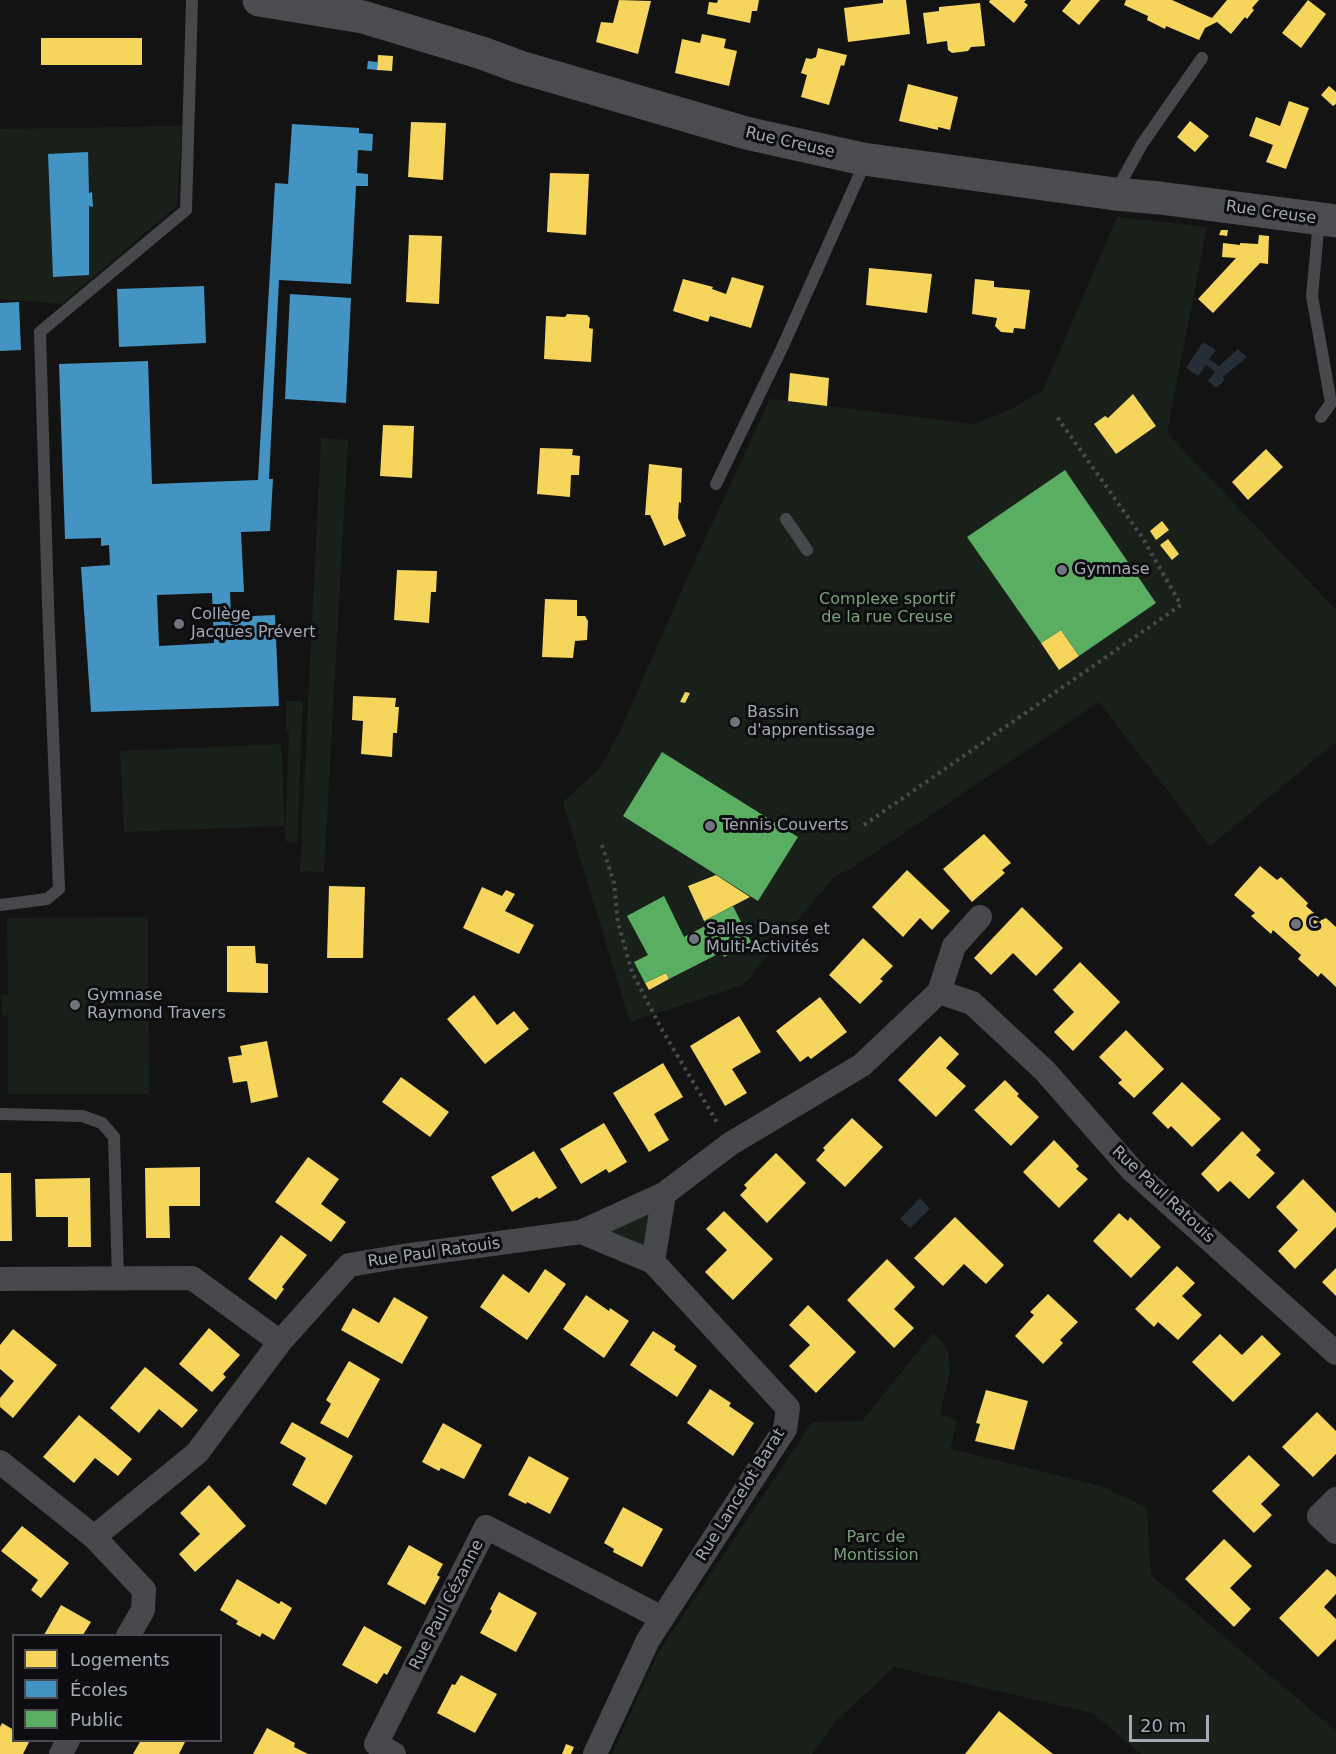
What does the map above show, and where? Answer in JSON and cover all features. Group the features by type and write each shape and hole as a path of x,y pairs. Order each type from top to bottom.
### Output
{"street":[{"name":"Rue Creuse","path":"259,0 363,17 746,134 863,159 1114,194 1328,220"},
{"name":"Rue Paul Ratouis","path":"94,1537 197,1453 280,1342 349,1265 581,1232 664,1194 730,1144 862,1065 939,992 954,946 980,917"},
{"name":"Rue Paul Ratouis","path":"939,992 972,1003 1045,1071 1132,1170 1336,1353"},
{"path":"653,1262 664,1194"},
{"name":"Rue Lancelot Barat","path":"581,1232 653,1262 788,1408 785,1430 648,1640 595,1754"},
{"path":"0,1279 192,1278 280,1342"},
{"path":"0,1462 94,1537 144,1590 143,1610 129,1634"},
{"path":"1336,1499 1319,1516 1336,1532"},
{"name":"Rue Paul Cézanne","path":"394,1754 376,1744 486,1527 662,1618"}],"lane":[{"path":"0,905 47,899 59,889 40,332 186,210 192,0"},
{"path":"1114,194 1142,144 1202,58"},
{"path":"716,484 782,348 860,176 863,159"},
{"path":"1321,417 1331,403 1312,296 1328,220"},
{"path":"786,519 807,550"},
{"path":"0,1114 82,1116 102,1123 114,1137 118,1279"}],"path":[{"path":"864,825 1181,605 1142,537 1058,417"},
{"path":"602,845 614,883 618,923 632,972 660,1028 730,1144"}],"green space":[{"path":"182,126 177,206 61,304 0,299 0,129"},
{"name":"Complexe sportif de la rue Creuse","path":"1117,217 1207,227 1167,433 1336,610 1336,742 1210,846 1099,702 850,869 835,876 743,985 630,1022 563,802 601,767 621,729 693,565 770,399 974,424 1010,410 1043,390"},
{"path":"321,438 348,440 324,872 300,871"},
{"path":"286,701 303,701 297,843 285,841 289,731 286,730"},
{"path":"281,744 285,826 124,832 120,751"},
{"name":"Gymnase Raymond Travers","path":"148,917 149,1094 8,1094 8,1016 2,1015 2,995 8,995 7,918"},
{"path":"664,1194 653,1262 581,1232"},
{"name":"Parc de Montission","path":"933,1333 948,1349 950,1372 940,1414 957,1421 950,1449 1101,1486 1147,1508 1151,1575 1336,1731 1336,1754 1141,1754 1092,1713 894,1667 837,1720 812,1754 612,1754 658,1653 812,1422 862,1421"}],"shaded area":[{"path":"1203,342 1216,350 1209,359 1219,366 1238,349 1247,357 1223,377 1225,380 1216,388 1208,381 1215,372 1206,365 1198,376 1186,368"},
{"path":"920,1198 930,1209 910,1228 900,1219"}],"building: Logements":[{"path":"619,0 651,1 638,54 596,42 601,22 613,23"},
{"path":"718,0 759,0 757,11 752,11 750,23 707,14 709,2 717,3"},
{"path":"883,0 906,0 910,34 848,42 844,8 883,3"},
{"path":"990,0 1026,0 1024,2 1028,5 1014,23 989,2"},
{"path":"1071,0 1100,0 1079,25 1062,11"},
{"path":"1126,0 1172,0 1212,18 1227,0 1259,0 1247,19 1245,17 1231,34 1217,22 1205,28 1199,40 1166,26 1165,29 1147,20 1148,16 1124,5"},
{"path":"1308,0 1326,14 1301,48 1282,33"},
{"path":"980,3 985,46 971,47 968,51 952,53 948,50 947,41 927,44 923,13 939,11 939,7"},
{"path":"702,34 726,39 724,48 737,51 729,86 675,73 682,39 700,43"},
{"path":"41,38 142,38 142,65 41,65"},
{"path":"818,48 847,55 844,66 841,65 829,105 801,97 807,75 801,73 806,58 816,57"},
{"path":"378,55 393,56 392,71 377,70"},
{"path":"908,84 958,97 950,130 938,127 938,130 899,121"},
{"path":"1329,86 1336,92 1336,104 1333,106 1321,95"},
{"path":"1289,101 1309,108 1286,169 1266,162 1273,145 1249,136 1256,117 1280,126"},
{"path":"1190,121 1209,136 1195,152 1177,137"},
{"path":"411,122 446,123 443,180 408,177"},
{"path":"550,173 589,174 586,235 547,232"},
{"path":"1221,230 1228,230 1227,236 1219,235"},
{"path":"409,235 442,236 439,304 406,302"},
{"path":"1259,235 1269,236 1268,264 1260,263 1213,313 1198,299 1236,258 1222,257 1223,243 1258,244"},
{"path":"869,268 932,274 927,313 866,305"},
{"path":"732,277 764,286 751,328 710,316 708,322 673,311 683,279 713,287 712,289 726,294"},
{"path":"975,279 994,281 994,287 1030,290 1025,329 1014,328 1013,333 1001,332 995,326 997,318 972,314"},
{"path":"567,314 587,315 590,318 589,328 593,329 591,362 544,359 546,316 565,317"},
{"path":"790,373 829,378 827,406 788,401"},
{"path":"1133,394 1156,426 1116,454 1094,424 1105,416 1108,418"},
{"path":"383,425 414,426 412,478 380,476"},
{"path":"540,448 573,449 572,455 580,456 579,475 571,475 570,497 537,494"},
{"path":"1266,449 1283,467 1248,500 1232,482"},
{"path":"649,464 682,468 678,518 686,536 664,546 650,515 645,515"},
{"path":"1162,521 1169,530 1156,540 1150,531"},
{"path":"1168,539 1179,554 1172,560 1160,545"},
{"path":"397,570 437,571 436,592 431,592 429,623 394,620"},
{"path":"545,599 577,600 577,616 585,616 588,621 587,640 575,641 573,658 542,657"},
{"path":"1061,630 1079,656 1059,670 1041,643"},
{"path":"685,692 690,693 685,703 680,702"},
{"path":"353,696 396,698 395,707 399,707 397,733 393,733 392,757 361,754 363,721 352,720"},
{"path":"984,834 1011,863 1002,870 1005,873 972,902 943,869"},
{"name":"C","path":"1260,866 1277,880 1281,877 1308,903 1306,906 1322,920 1326,918 1336,927 1336,987 1321,973 1318,977 1298,959 1301,955 1273,930 1271,934 1251,916 1255,913 1234,895"},
{"path":"907,870 950,911 932,930 920,918 903,937 872,907"},
{"path":"716,875 750,897 704,921 688,886"},
{"path":"329,886 365,887 363,958 327,958"},
{"path":"482,887 502,896 506,890 515,894 505,911 534,925 519,954 463,928"},
{"path":"1022,907 1063,948 1036,976 1013,953 991,975 974,958"},
{"path":"863,938 893,966 880,979 883,981 860,1004 829,975"},
{"path":"227,946 255,946 256,963 268,964 268,993 227,992"},
{"path":"1080,962 1120,1002 1073,1051 1054,1032 1074,1012 1053,990"},
{"path":"666,973 669,979 649,990 645,983"},
{"path":"474,995 497,1025 514,1011 529,1029 485,1064 447,1019"},
{"path":"820,997 847,1032 811,1059 808,1056 800,1062 776,1031"},
{"path":"739,1016 761,1052 732,1069 747,1093 725,1106 690,1046"},
{"path":"1126,1030 1164,1069 1134,1098 1118,1083 1122,1080 1099,1057"},
{"path":"940,1036 959,1054 946,1068 966,1086 936,1117 898,1080"},
{"path":"267,1041 278,1097 251,1103 247,1081 233,1083 228,1057 242,1055 240,1046"},
{"path":"663,1063 683,1097 654,1114 669,1140 649,1152 613,1093"},
{"path":"401,1077 449,1112 430,1137 382,1102"},
{"path":"1005,1080 1019,1094 1017,1096 1039,1117 1011,1146 974,1110"},
{"path":"1182,1082 1221,1119 1192,1147 1171,1126 1168,1129 1152,1113"},
{"path":"852,1118 883,1147 845,1187 816,1160 825,1150 823,1148"},
{"path":"604,1123 627,1162 609,1173 606,1169 581,1184 560,1149"},
{"path":"1242,1131 1261,1150 1256,1155 1275,1173 1249,1199 1230,1181 1218,1192 1201,1174"},
{"path":"1054,1140 1079,1166 1076,1169 1088,1179 1059,1208 1023,1172"},
{"path":"534,1151 557,1188 512,1212 491,1177"},
{"path":"776,1153 806,1183 767,1223 740,1195 747,1188 744,1185"},
{"path":"308,1157 339,1179 321,1204 346,1222 331,1242 275,1202"},
{"path":"200,1167 200,1206 169,1206 170,1238 146,1238 145,1168"},
{"path":"0,1173 11,1173 12,1241 0,1241"},
{"path":"90,1178 91,1247 68,1247 68,1217 36,1217 35,1179"},
{"path":"1303,1179 1336,1213 1336,1227 1295,1269 1278,1251 1298,1230 1276,1207"},
{"path":"724,1211 773,1259 733,1300 705,1272 727,1250 706,1229"},
{"path":"1119,1213 1128,1221 1130,1217 1161,1247 1131,1278 1093,1241"},
{"path":"955,1217 1004,1265 986,1284 964,1264 943,1286 914,1258"},
{"path":"281,1235 307,1255 282,1287 284,1289 276,1300 248,1279"},
{"path":"887,1259 915,1287 894,1309 914,1328 894,1348 847,1300"},
{"path":"1177,1266 1195,1283 1182,1296 1202,1315 1178,1340 1158,1322 1154,1327 1135,1309"},
{"path":"1336,1268 1336,1296 1322,1282"},
{"path":"545,1269 566,1284 527,1340 480,1307 503,1274 529,1293"},
{"path":"1048,1294 1078,1322 1060,1340 1063,1343 1043,1364 1015,1336 1034,1315 1030,1312"},
{"path":"586,1295 629,1321 604,1358 563,1329"},
{"path":"394,1297 428,1317 402,1364 341,1330 353,1308 379,1323"},
{"path":"808,1305 856,1352 816,1393 789,1366 810,1345 789,1325"},
{"path":"209,1328 240,1355 223,1374 226,1377 212,1392 179,1364"},
{"path":"13,1329 57,1365 13,1418 0,1407 0,1398 14,1381 0,1369 0,1345"},
{"path":"653,1331 676,1346 674,1350 697,1366 677,1397 630,1365"},
{"path":"1220,1334 1242,1355 1262,1335 1281,1354 1233,1402 1192,1362"},
{"path":"349,1361 380,1379 348,1438 320,1423 331,1404 326,1400"},
{"path":"145,1367 198,1410 182,1428 159,1409 139,1433 110,1408"},
{"path":"710,1389 731,1403 729,1406 754,1423 733,1456 687,1423"},
{"path":"986,1390 1028,1401 1014,1450 975,1441 980,1424 976,1423"},
{"path":"1317,1412 1336,1431 1336,1454 1313,1477 1282,1447"},
{"path":"79,1415 132,1459 118,1476 95,1458 74,1483 43,1457"},
{"path":"292,1422 353,1456 326,1505 292,1485 306,1458 280,1443"},
{"path":"443,1423 482,1445 464,1479 441,1468 439,1471 422,1462"},
{"path":"1249,1455 1280,1485 1261,1504 1272,1515 1254,1533 1212,1491"},
{"path":"529,1456 569,1478 550,1514 508,1495"},
{"path":"209,1485 246,1526 195,1572 179,1554 200,1534 180,1513"},
{"path":"623,1507 663,1529 642,1567 613,1552 614,1549 604,1543"},
{"path":"22,1526 69,1563 41,1598 31,1590 38,1580 1,1551"},
{"path":"1224,1539 1252,1566 1230,1588 1251,1609 1234,1627 1185,1579"},
{"path":"409,1545 443,1564 437,1575 440,1577 425,1605 387,1584"},
{"path":"1327,1569 1336,1577 1336,1594 1324,1607 1336,1619 1336,1639 1318,1657 1279,1618"},
{"path":"237,1579 279,1604 281,1601 292,1608 274,1640 262,1633 260,1637 236,1624 238,1621 220,1610"},
{"path":"499,1592 537,1613 516,1652 480,1633"},
{"path":"61,1605 91,1622 84,1634 45,1634"},
{"path":"364,1626 402,1647 387,1675 384,1673 377,1684 342,1665"},
{"path":"461,1675 497,1694 475,1733 437,1713 452,1684 455,1685"},
{"path":"999,1711 1053,1754 965,1754"},
{"path":"2,1723 12,1729 12,1742 29,1742 23,1754 0,1754"},
{"path":"267,1728 295,1743 294,1747 308,1754 253,1754"},
{"path":"140,1742 185,1742 179,1754 133,1754"},
{"path":"566,1744 574,1747 571,1754 562,1754"}],"building: Écoles":[{"path":"368,61 377,62 377,70 367,69"},
{"path":"292,124 359,128 359,133 373,134 372,151 358,150 357,173 368,174 368,186 356,186 351,284 279,280 269,479 273,479 270,531 241,532 244,592 230,592 231,617 275,615 279,706 91,712 81,567 110,565 109,545 101,546 101,538 65,539 59,364 148,361 152,484 258,480 275,183 288,184","holes":["212,593 214,643 159,646 157,595"]},
{"path":"88,152 89,193 92,192 93,207 89,206 89,275 53,277 48,154"},
{"path":"204,286 206,343 119,347 117,289"},
{"path":"290,294 351,298 346,403 285,399"},
{"path":"19,302 21,350 0,351 0,303"}],"building: Public":[{"name":"Gymnase","path":"1065,470 1156,603 1079,656 1061,630 1041,643 967,537"},
{"name":"Tennis Couverts","path":"662,752 798,837 758,901 623,816"},
{"name":"Salles Danse et Multi-Activités","path":"664,896 684,937 707,925 704,921 733,906 751,942 724,957 722,952 669,979 666,973 645,983 634,962 648,955 627,916"}],"place":[{"name":"Gymnase","path":"1062,570"},
{"name":"Collège Jacques Prévert","path":"179,624"},
{"name":"Bassin d'apprentissage","path":"735,722"},
{"name":"Tennis Couverts","path":"710,826"},
{"name":"C","path":"1296,924"},
{"name":"Salles Danse et Multi-Activités","path":"694,939"},
{"name":"Gymnase Raymond Travers","path":"75,1005"}]}
